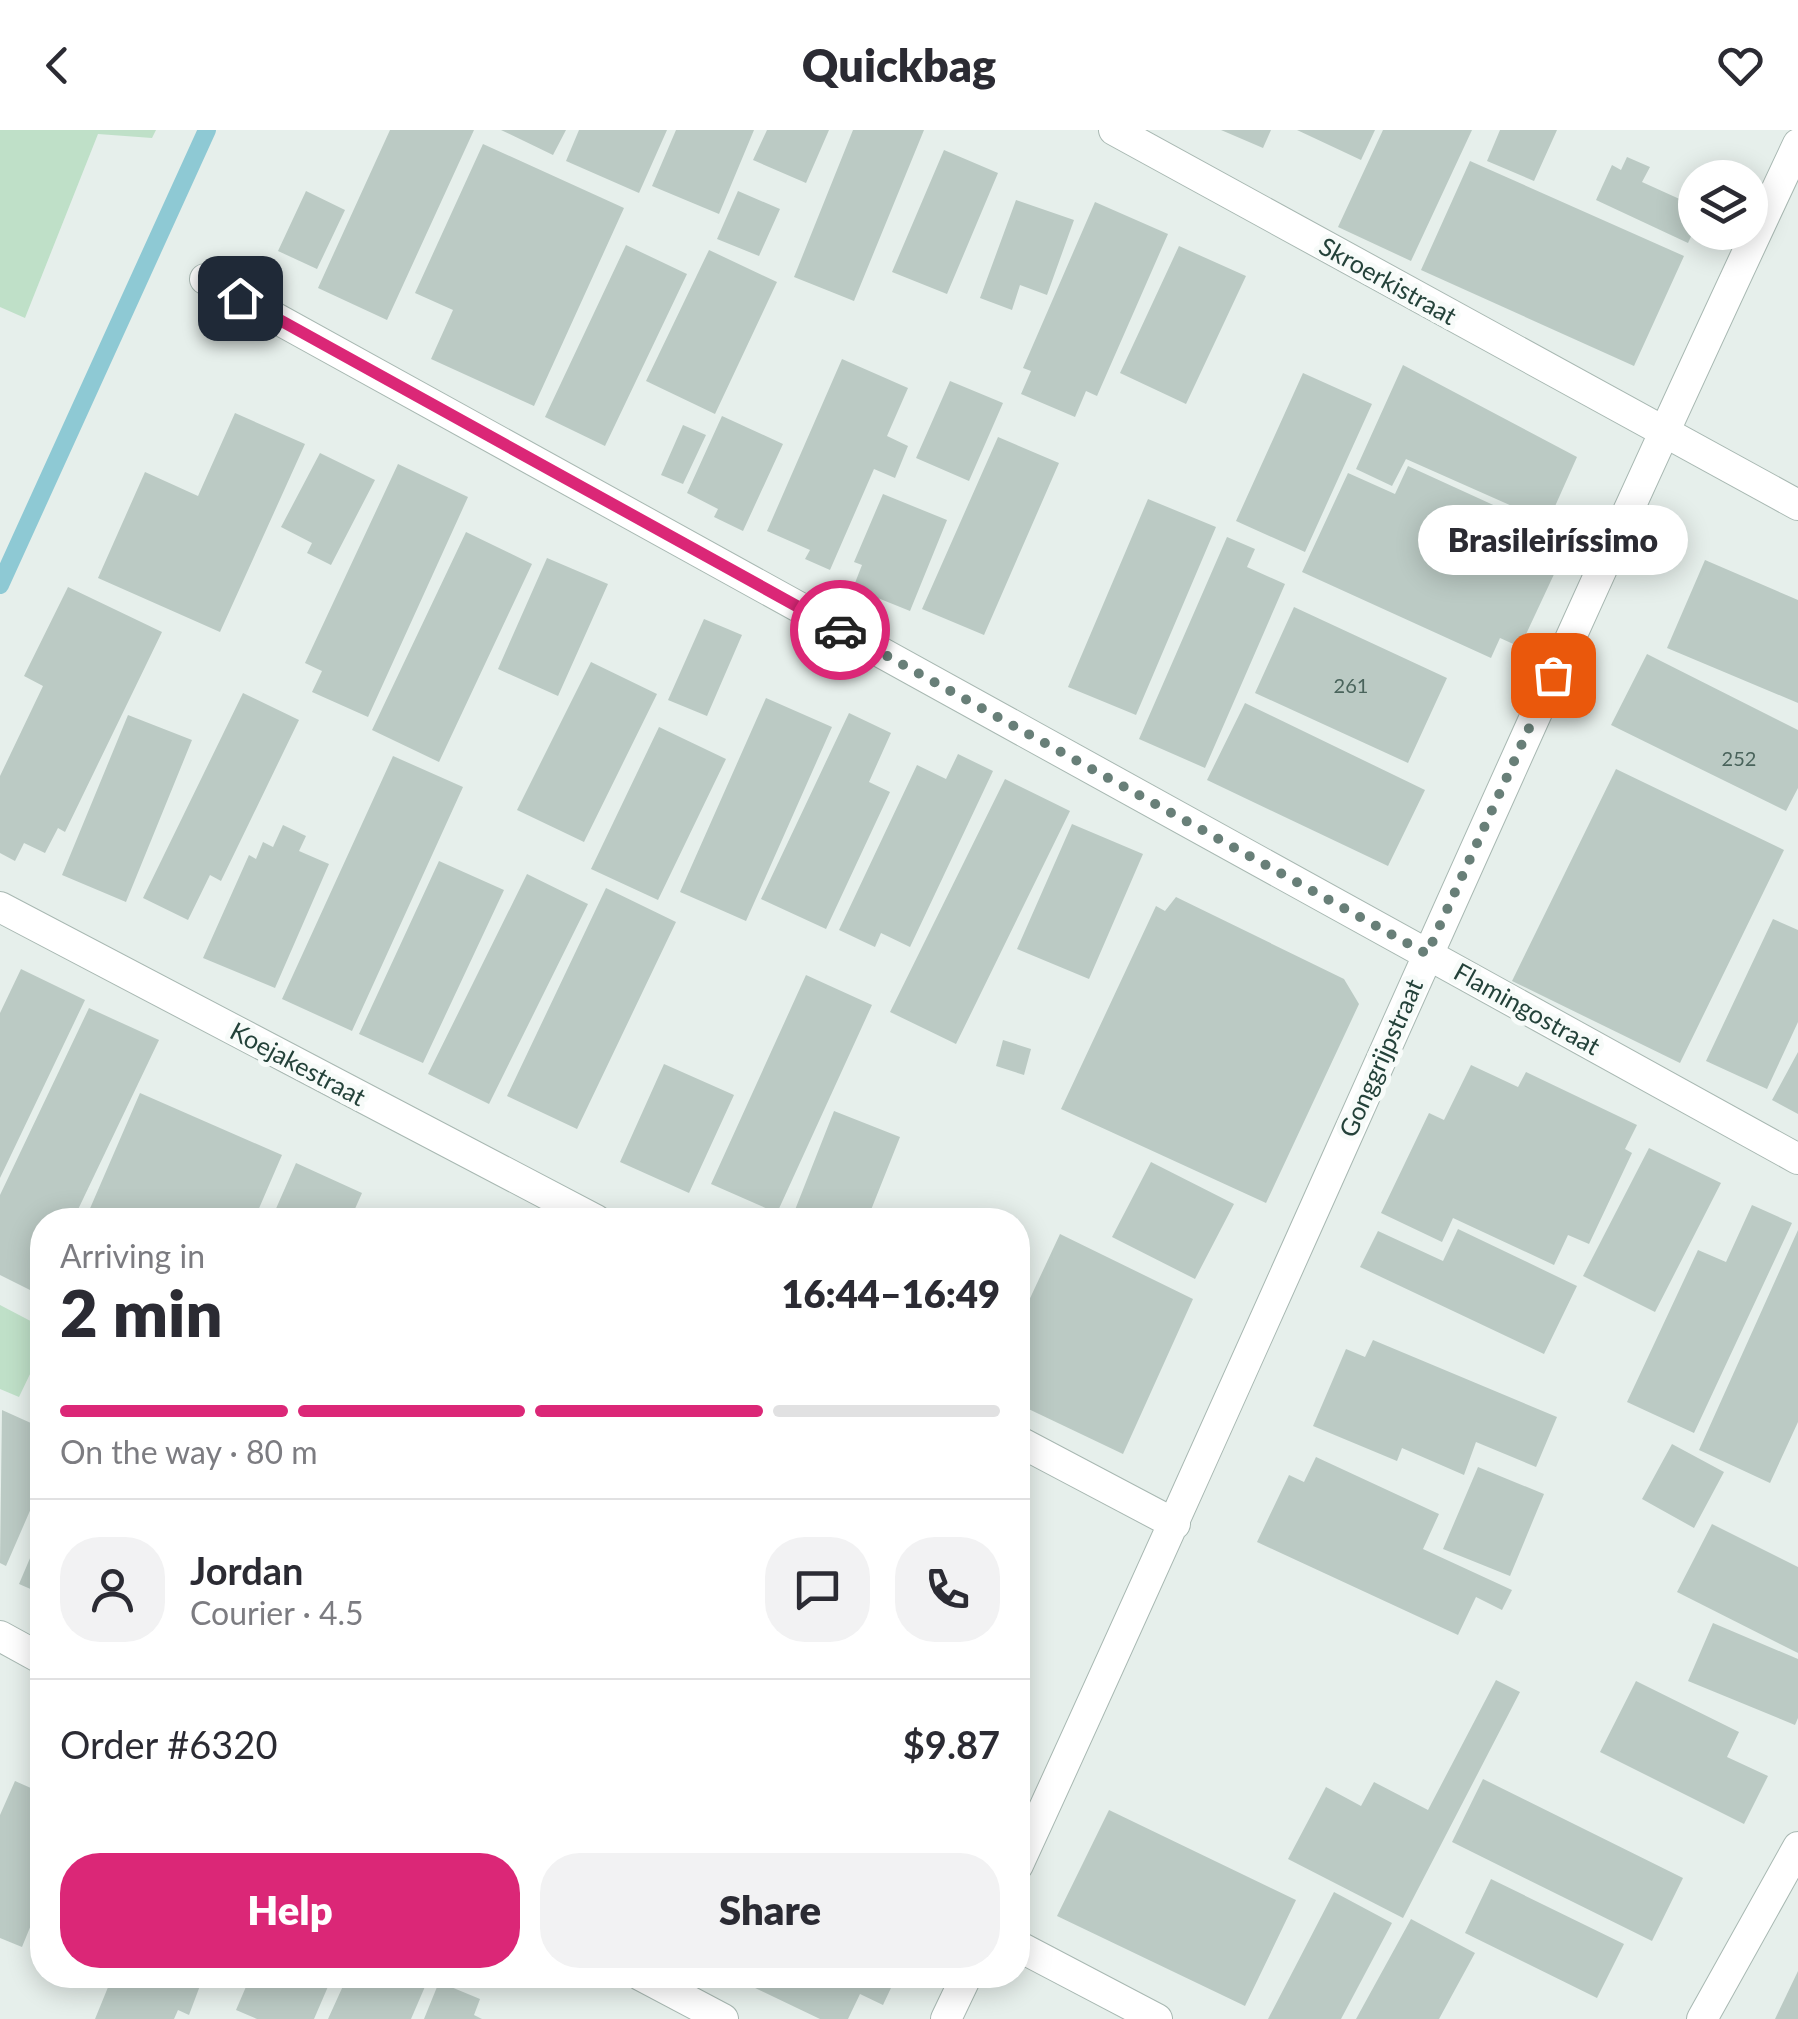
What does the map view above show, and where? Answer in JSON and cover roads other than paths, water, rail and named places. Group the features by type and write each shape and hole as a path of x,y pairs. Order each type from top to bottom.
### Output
{"street":[{"name":"Skroerkistraat","path":"1114,130 1798,505"},
{"name":"Gonggrijpstraat","path":"1030,1839 1663,431 1798,144"},
{"name":"Flamingostraat","path":"205,279 1798,1159"},
{"name":"Koejakestraat","path":"0,907 573,1208"},
{"path":"1030,1447 1174,1524"},
{"path":"0,1636 30,1652"},
{"path":"1702,2019 1798,1847"},
{"path":"1030,1952 1158,2019"},
{"path":"665,1988 723,2019"},
{"path":"946,2019 961,1988"}],"waterway":[{"path":"0,585 207,130"}],"place":[{"name":"Brasileiríssimo","path":"1553,675"}]}
